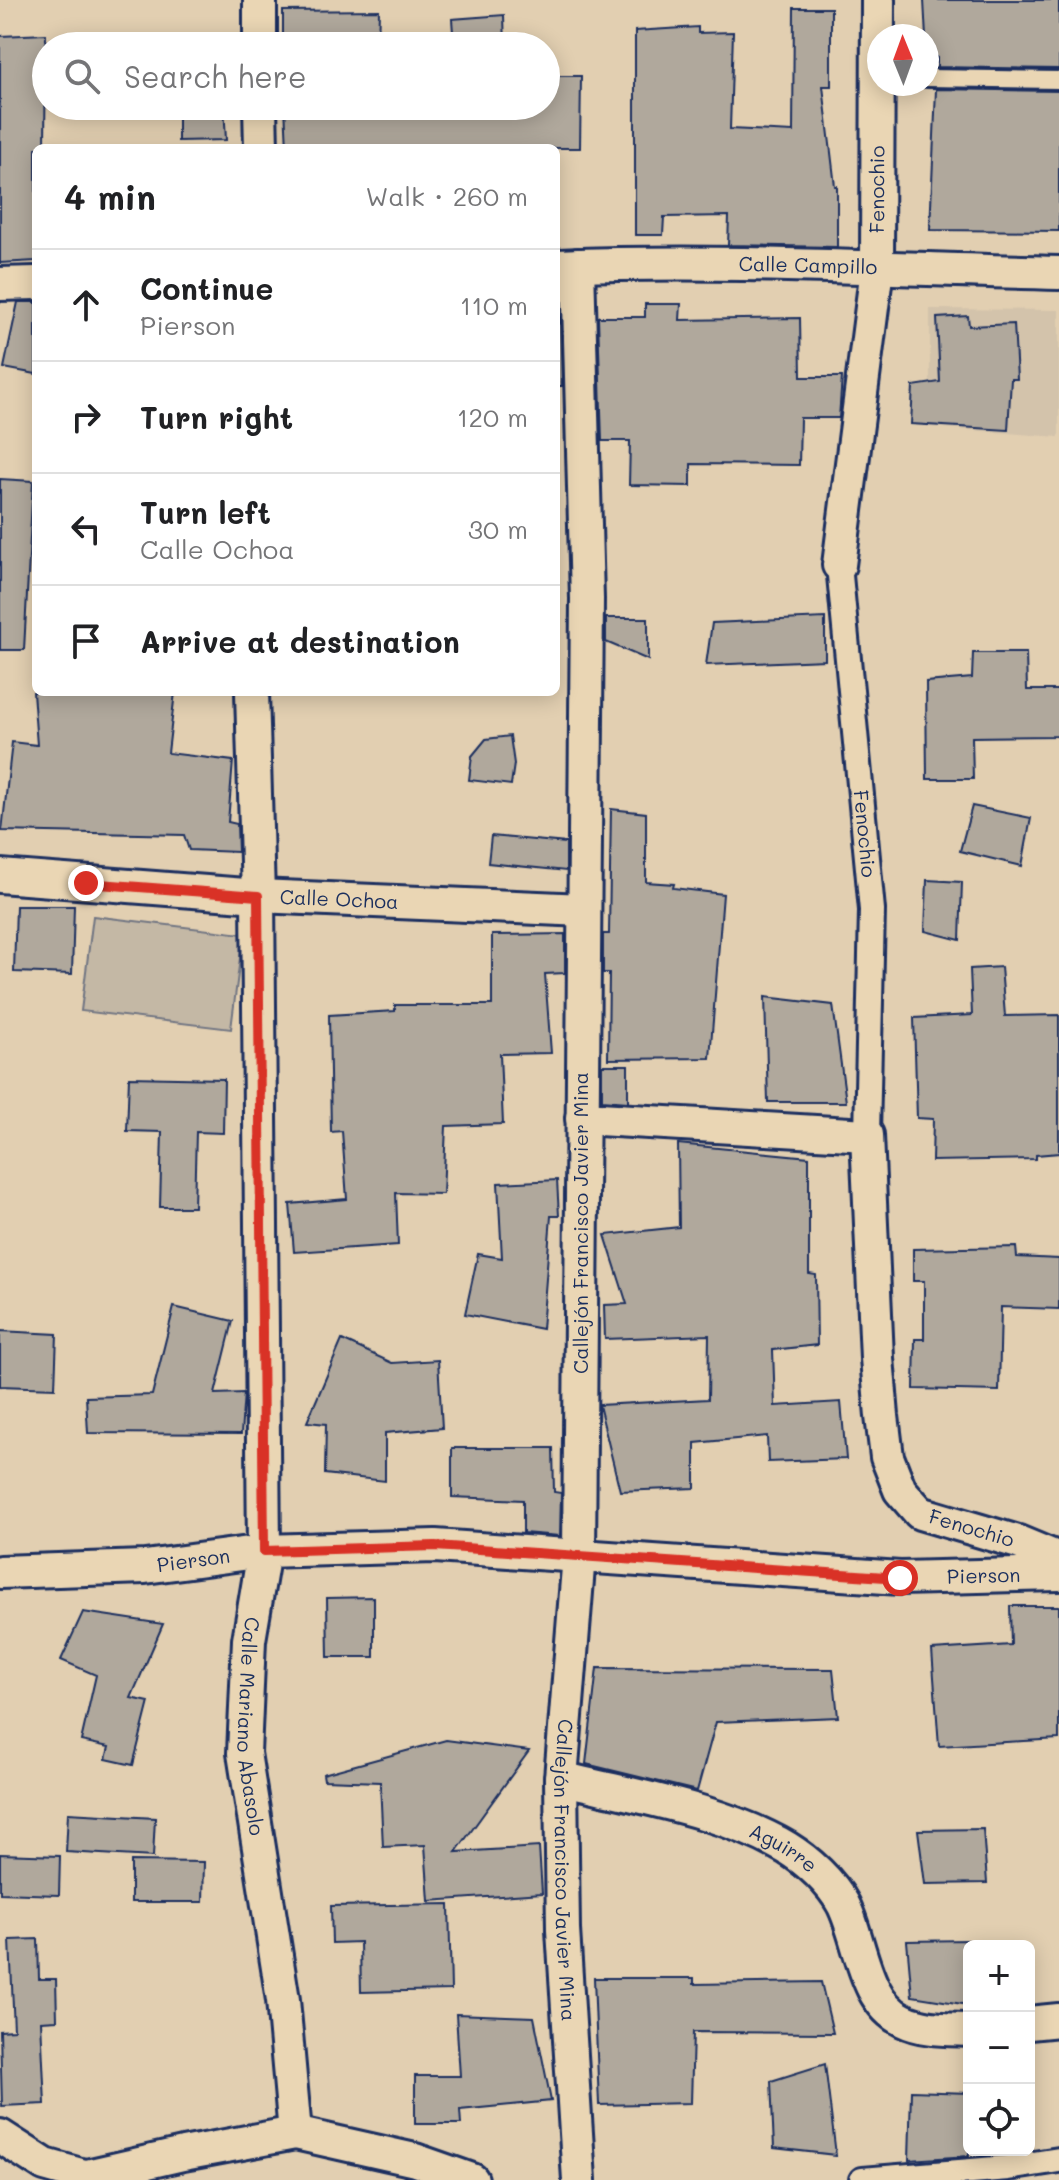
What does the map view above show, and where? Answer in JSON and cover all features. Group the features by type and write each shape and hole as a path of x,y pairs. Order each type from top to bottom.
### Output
{"street":[{"path":"260,0 260,32"},
{"name":"Fenochio","path":"878,0 878,24"},
{"name":"Fenochio","path":"878,96 877,268 839,565 872,910 867,1135 877,1358 887,1457 900,1490 920,1513 1018,1542 1059,1559"},
{"path":"260,120 261,144"},
{"name":"Calle Campillo","path":"567,265 772,263 1059,273"},
{"name":"Callejón Francisco Javier Mina","path":"567,265 587,599 579,1555 561,1778 563,1930 579,2180"},
{"path":"0,284 32,283"},
{"name":"Calle Mariano Abasolo","path":"252,696 258,896 264,1551 249,1640 244,1753 283,2000 295,2133"},
{"name":"Calle Ochoa","path":"0,876 258,896 584,910"},
{"path":"582,1118 867,1135"},
{"name":"Pierson","path":"0,1572 145,1567 264,1551 435,1546 900,1578 1059,1574"},
{"name":"Aguirre","path":"561,1778 705,1814 743,1827 788,1849 820,1874 843,1904 867,1974 886,2007 901,2019 920,2026 963,2030"},
{"path":"1035,2022 1059,2020"},
{"path":"0,2136 45,2165 90,2179 197,2151 295,2133 415,2160 472,2180"},
{"path":"862,2180 1008,2168 1059,2160"}],"lane":[{"path":"939,78 1059,80"}],"shaded area":[{"path":"930,309 1059,310 1059,437 930,427"},
{"path":"93,916 243,934 231,1029 81,1011"}],"building":[{"path":"924,0 1059,0 1059,69 939,67 939,24 925,24"},
{"path":"794,8 831,8 831,86 823,86 837,186 837,247 728,245 729,216 664,217 663,235 635,235 635,31 698,27 698,33 733,32 730,129 793,132"},
{"path":"379,10 378,32 283,32 283,11"},
{"path":"504,15 505,32 453,32 452,19"},
{"path":"32,35 32,120 45,120 45,144 32,144 32,261 0,263 0,36"},
{"path":"560,76 581,76 580,148 560,148 560,144 287,144 286,120 560,120"},
{"path":"939,89 1059,91 1059,231 930,230 936,96 939,96"},
{"path":"178,120 225,120 226,140 178,141"},
{"path":"18,302 32,302 32,373 4,368"},
{"path":"645,304 681,304 680,320 800,318 801,377 842,377 839,418 800,418 799,465 691,464 691,486 629,485 630,441 602,441 598,317 645,317"},
{"path":"968,316 969,326 1014,324 1017,379 1011,379 1008,430 911,424 913,386 940,382 937,318"},
{"path":"560,317 562,386 560,386"},
{"path":"0,479 32,481 24,650 0,650"},
{"path":"606,618 648,618 648,660 606,642"},
{"path":"825,618 825,660 706,665 712,623"},
{"path":"973,653 1026,653 1027,690 1059,690 1059,736 972,737 973,779 927,779 926,682 972,678"},
{"path":"33,696 175,696 168,753 233,761 228,822 237,824 238,852 189,850 184,835 2,831 12,742 37,745"},
{"path":"510,736 514,764 511,785 469,780 472,756 486,739"},
{"path":"972,806 1031,818 1022,866 960,851"},
{"path":"611,809 646,813 646,882 723,894 710,1058 608,1059 609,973 603,973 603,934 609,934"},
{"path":"491,836 566,843 566,871 488,863"},
{"path":"927,880 962,882 960,940 925,931"},
{"path":"16,906 74,906 72,974 14,972"},
{"path":"565,934 565,973 545,974 551,1053 500,1054 503,1124 446,1126 443,1194 396,1193 398,1245 294,1252 290,1204 347,1199 342,1131 331,1132 329,1015 395,1011 395,1005 492,1005 492,935"},
{"path":"1001,967 1005,1016 1059,1015 1059,1153 1036,1155 1036,1159 932,1161 933,1119 917,1118 914,1018 972,1015 970,969"},
{"path":"765,997 833,1005 846,1102 768,1102"},
{"path":"602,1065 628,1065 628,1102 602,1100"},
{"path":"129,1077 224,1079 223,1133 196,1132 194,1207 160,1207 162,1132 127,1131"},
{"path":"678,1144 809,1157 809,1274 816,1275 817,1345 773,1350 775,1406 841,1402 846,1459 768,1462 767,1436 695,1443 695,1488 620,1491 599,1405 708,1399 709,1335 605,1339 604,1305 627,1304 605,1235 679,1227"},
{"path":"557,1180 559,1216 551,1216 542,1329 465,1314 478,1254 502,1258 498,1183"},
{"path":"1016,1247 1017,1257 1059,1259 1059,1309 1001,1307 999,1391 914,1389 915,1339 924,1339 924,1281 913,1281 913,1249"},
{"path":"174,1307 233,1321 215,1394 244,1393 241,1434 88,1433 86,1397 152,1395"},
{"path":"0,1331 57,1334 55,1388 0,1386"},
{"path":"342,1340 392,1363 438,1360 442,1428 385,1433 385,1481 325,1474 326,1424 307,1422"},
{"path":"452,1448 553,1448 554,1492 561,1493 560,1536 523,1533 523,1500 452,1497"},
{"path":"374,1597 374,1657 328,1657 327,1598"},
{"path":"1010,1606 1059,1606 1059,1739 939,1746 932,1650 1011,1645"},
{"path":"83,1612 163,1624 131,1698 149,1702 133,1765 106,1759 109,1747 81,1741 96,1675 61,1660"},
{"path":"597,1668 833,1669 838,1717 716,1722 697,1791 586,1764"},
{"path":"446,1740 529,1751 456,1852 539,1847 542,1893 429,1901 425,1845 383,1847 380,1782 324,1780 323,1774"},
{"path":"68,1813 155,1818 153,1857 66,1852"},
{"path":"983,1829 987,1883 925,1884 918,1830"},
{"path":"0,1854 60,1856 59,1895 0,1893"},
{"path":"131,1861 204,1862 203,1902 131,1902"},
{"path":"449,1904 451,1990 361,1992 360,1942 332,1943 331,1906"},
{"path":"38,1939 39,1979 56,1979 57,2020 41,2021 45,2104 2,2106 0,2031 14,2030 10,1940"},
{"path":"963,1940 963,2004 912,1996 907,1941"},
{"path":"594,1978 694,1978 694,1984 821,1982 833,2033 693,2032 691,2103 599,2105"},
{"path":"456,2014 534,2017 551,2101 460,2110 461,2124 415,2124 415,2076 460,2076"},
{"path":"825,2064 836,2155 774,2148 771,2081"},
{"path":"911,2091 963,2093 963,2156 969,2156 909,2160"}],"route":[{"path":"86,883 258,896 264,1551 435,1546 900,1578"}]}
